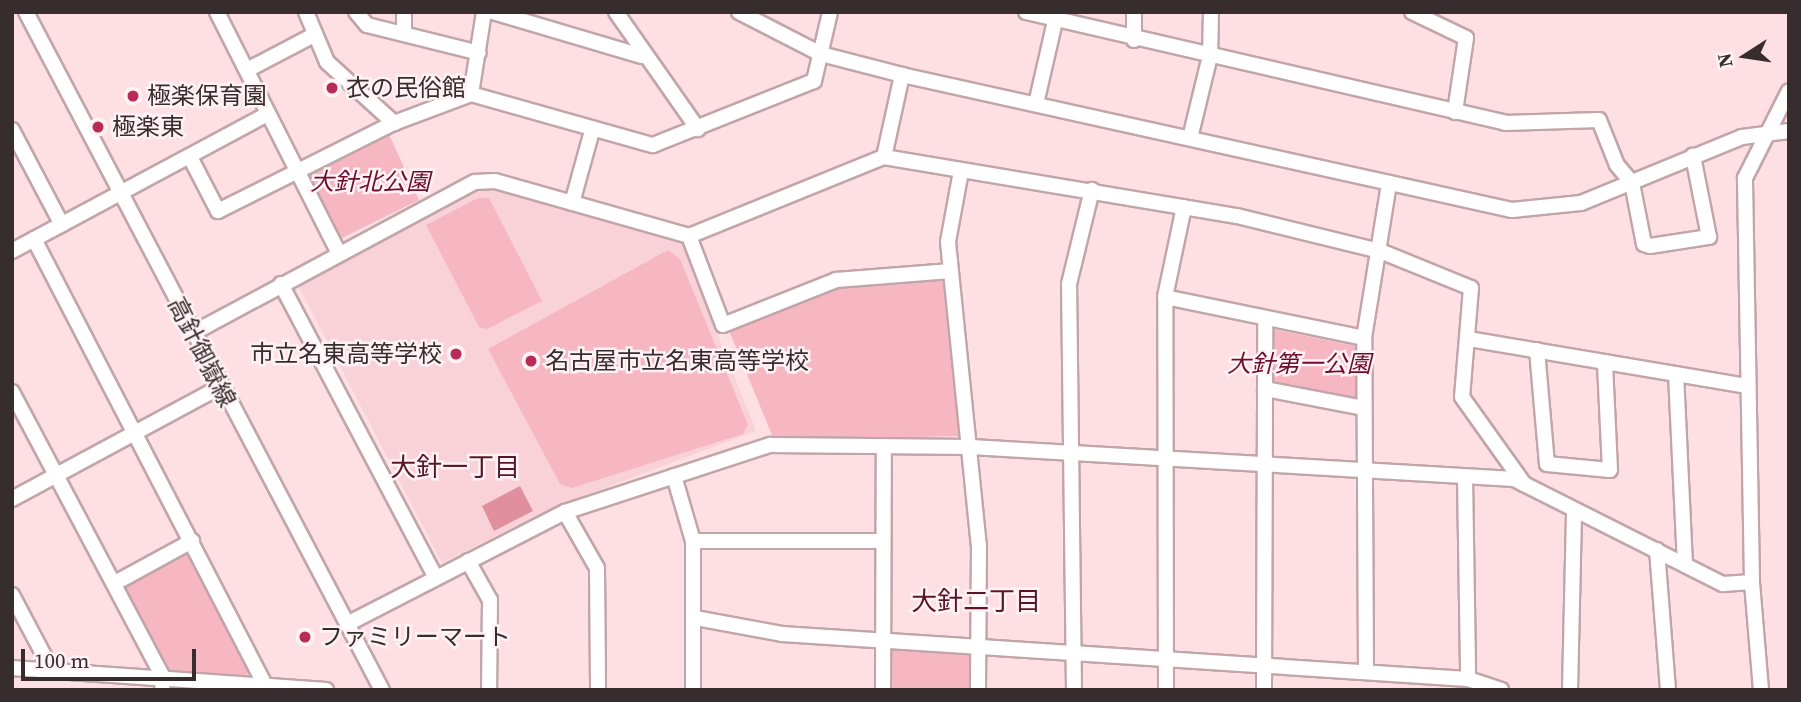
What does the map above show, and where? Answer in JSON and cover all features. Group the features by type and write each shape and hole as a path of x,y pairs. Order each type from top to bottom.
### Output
{"street":[{"name":"高針御嶽線","path":"26,12 220,387 382,690"},
{"path":"306,12 327,62 394,123"},
{"path":"356,12 368,25 479,53"},
{"path":"404,12 404,33"},
{"path":"471,94 484,12"},
{"path":"493,12 642,55"},
{"path":"616,12 642,55 698,129"},
{"path":"739,12 821,54 902,75 1389,184 1533,211 1581,203 1693,156 1769,130 1789,131"},
{"path":"190,157 218,211 394,123 471,94 592,131 653,145 814,81 830,12"},
{"path":"1026,12 1057,16 1134,40 1455,112 1526,125 1599,120 1617,165 1632,183 1644,244 1704,240 1709,237 1693,156"},
{"path":"1134,12 1134,40"},
{"path":"1190,138 1210,56 1211,12"},
{"path":"1412,12 1466,37 1455,112"},
{"path":"221,14 267,114 339,253"},
{"path":"1036,104 1057,16"},
{"path":"247,70 314,35"},
{"path":"884,157 902,75"},
{"path":"1761,690 1752,582 1745,178 1789,91"},
{"path":"12,251 122,195 267,114"},
{"path":"12,130 62,225"},
{"path":"572,203 592,131"},
{"path":"193,333 475,182 572,203 689,236 884,157 1184,207 1380,251 1471,288 1469,339 1462,397 1525,485"},
{"path":"961,171 948,242 971,447 978,690"},
{"path":"1366,672 1364,338 1389,184"},
{"path":"1074,690 1069,284 1092,190"},
{"path":"1166,690 1165,297 1184,207"},
{"path":"689,236 723,325 836,280 951,271"},
{"path":"34,239 264,683"},
{"path":"281,284 436,578"},
{"path":"1165,297 1364,338"},
{"path":"1264,690 1265,318"},
{"path":"1469,339 1748,386"},
{"path":"1536,350 1547,464 1610,470 1605,362"},
{"path":"1675,374 1685,564"},
{"path":"12,499 220,387"},
{"path":"1265,390 1364,408"},
{"path":"12,392 55,478 115,583 162,683"},
{"path":"347,624 565,512 770,445 971,447 1265,465 1365,474 1465,477 1525,485 1723,584 1752,582"},
{"path":"883,690 884,446"},
{"path":"674,476 693,541 695,618 692,690"},
{"path":"1465,477 1468,679"},
{"path":"1570,690 1574,510"},
{"path":"565,512 597,568 598,690"},
{"path":"115,583 191,541"},
{"path":"693,541 883,541"},
{"path":"1657,550 1668,690"},
{"path":"468,561 490,600 489,690"},
{"path":"12,595 52,671"},
{"path":"695,618 782,634 978,649 1468,679 1501,690"},
{"path":"12,668 162,683 264,683 326,690"}],"shaded area":[{"name":"名古屋市立名東高等学校","path":"493,188 681,242 756,431 549,509 442,563 297,283 477,190"},
{"path":"520,486 533,511 494,531 482,506"}],"green space":[{"name":"大針北公園","path":"387,130 419,200 340,239 307,172"},
{"path":"478,198 489,198 542,301 487,329 479,327 426,225"},
{"path":"668,250 680,259 748,425 743,434 572,488 560,484 488,349"},
{"path":"939,274 946,282 959,436 774,440 728,328 836,287"},
{"name":"大針第一公園","path":"1268,328 1355,346 1355,402 1268,387"},
{"path":"189,552 251,669 245,677 169,673 125,587"},
{"path":"890,648 972,651 971,690 888,690"}],"place":[{"name":"衣の民俗館","path":"332,88"},
{"name":"極楽保育園","path":"133,96"},
{"name":"極楽東","path":"98,127"},
{"name":"市立名東高等学校","path":"456,354"},
{"name":"名古屋市立名東高等学校","path":"531,361"},
{"name":"ファミリーマート","path":"305,637"}],"district":[{"name":"大針一丁目","path":"455,468"},
{"name":"大針二丁目","path":"976,602"}]}
